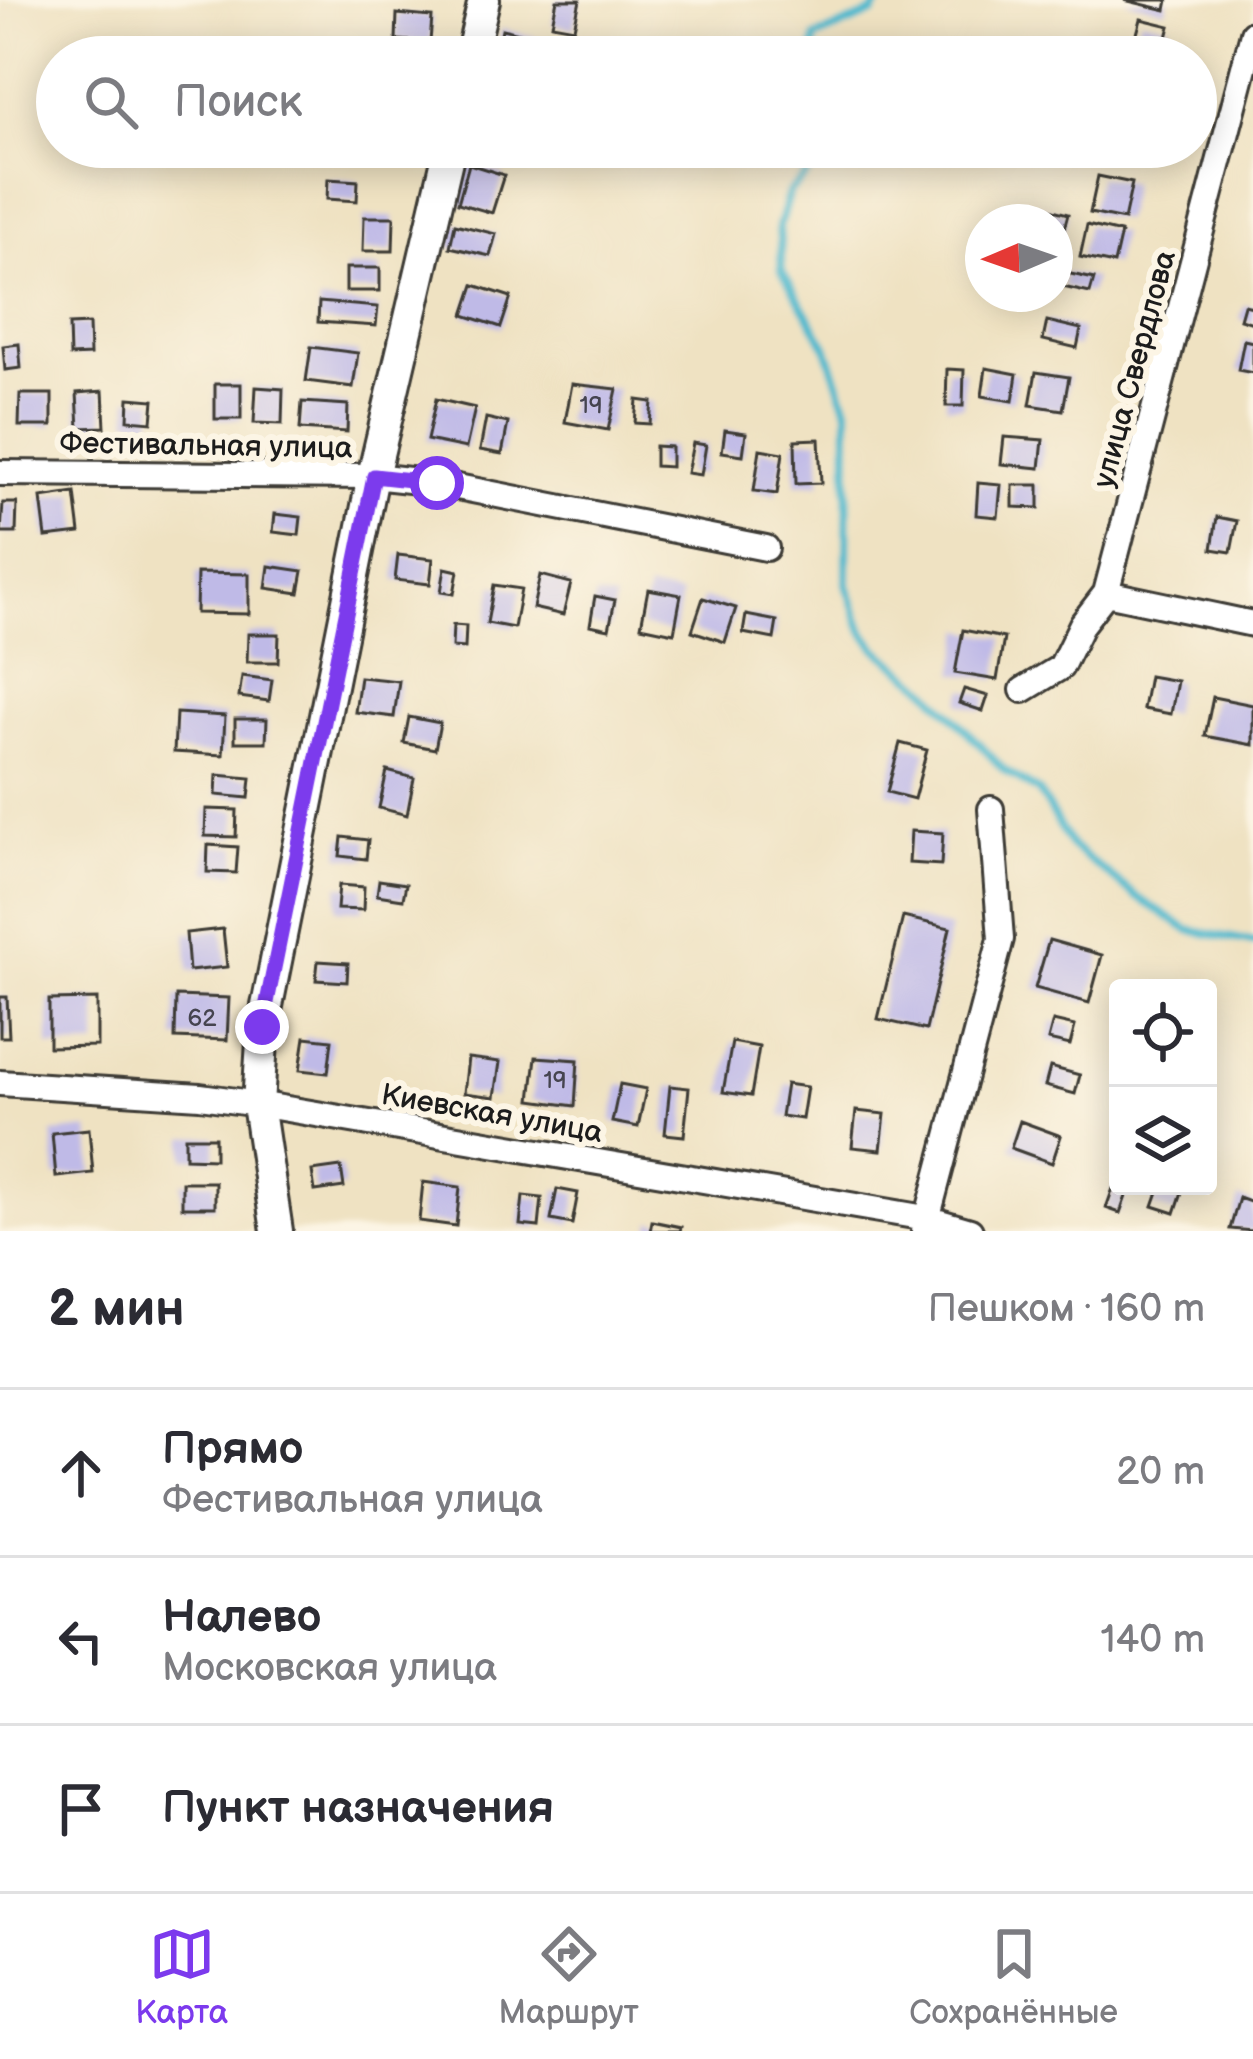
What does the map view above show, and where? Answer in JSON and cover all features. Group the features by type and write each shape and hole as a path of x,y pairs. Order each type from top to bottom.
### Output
{"street":[{"path":"476,36 484,0"},
{"name":"улица Свердлова","path":"1023,690 1061,667 1082,625 1106,593 1253,33"},
{"path":"277,1231 258,1104 262,1027 374,476 445,168"},
{"name":"Фестивальная улица","path":"0,473 374,476 437,483 766,548"},
{"path":"1106,593 1253,624"},
{"path":"925,1224 1001,939 991,809"},
{"name":"Киевская улица","path":"0,1083 258,1104 970,1231"}],"building":[{"path":"557,0 580,0 574,28 552,24"},
{"path":"1124,0 1168,0 1166,10"},
{"path":"397,14 432,17 430,36 396,36"},
{"path":"1141,19 1170,26 1167,36 1136,36"},
{"path":"502,29 532,36 500,36"},
{"path":"468,168 504,175 492,213 458,203"},
{"path":"1098,176 1132,183 1124,220 1090,213"},
{"path":"328,179 358,181 357,201 327,199"},
{"path":"364,217 394,217 393,251 363,251"},
{"path":"455,224 496,234 490,256 450,247"},
{"path":"1087,225 1121,233 1114,264 1080,257"},
{"path":"346,268 380,268 380,291 346,291"},
{"path":"1073,274 1094,279 1090,293 1073,289"},
{"path":"474,285 511,297 501,327 464,315"},
{"path":"319,302 378,307 376,326 318,322"},
{"path":"1244,305 1253,307 1253,323 1240,319"},
{"path":"1047,321 1081,329 1077,348 1043,340"},
{"path":"89,324 90,355 70,356 69,325"},
{"path":"1244,340 1253,342 1253,373 1238,370"},
{"path":"19,344 21,368 5,370 3,346"},
{"path":"311,347 358,353 353,387 306,381"},
{"path":"986,368 1017,374 1013,401 982,396"},
{"path":"947,369 964,370 963,406 946,406"},
{"path":"1036,372 1069,377 1063,410 1030,405"},
{"path":"215,384 241,384 241,419 215,419"},
{"path":"572,384 617,389 608,430 565,422"},
{"path":"256,387 283,389 282,424 254,423"},
{"path":"103,391 105,427 79,428 77,393"},
{"path":"20,394 52,394 52,426 19,426"},
{"path":"129,398 154,400 152,422 128,420"},
{"path":"436,399 475,408 466,448 427,440"},
{"path":"637,400 652,402 650,424 635,423"},
{"path":"302,402 348,405 347,432 300,429"},
{"path":"486,418 508,423 502,454 480,450"},
{"path":"725,430 746,433 743,455 722,452"},
{"path":"1004,437 1043,440 1040,468 1001,464"},
{"path":"819,439 821,483 796,484 795,440"},
{"path":"693,443 706,445 701,475 687,473"},
{"path":"655,446 671,447 671,467 655,466"},
{"path":"760,449 783,453 777,494 754,491"},
{"path":"978,483 1001,485 998,517 976,515"},
{"path":"1013,485 1039,485 1039,508 1013,507"},
{"path":"75,493 80,533 46,537 41,498"},
{"path":"3,503 17,503 16,533 1,533"},
{"path":"275,514 301,517 299,535 273,532"},
{"path":"1217,517 1237,521 1231,552 1212,549"},
{"path":"398,555 433,559 430,584 395,580"},
{"path":"269,566 303,571 299,593 266,588"},
{"path":"445,568 458,571 454,594 441,592"},
{"path":"197,573 249,574 249,614 196,613"},
{"path":"540,575 571,583 563,615 533,608"},
{"path":"494,585 521,589 514,628 487,623"},
{"path":"648,589 681,595 674,633 641,626"},
{"path":"595,596 615,600 609,629 590,625"},
{"path":"703,598 736,608 725,642 692,631"},
{"path":"746,615 777,621 774,639 743,633"},
{"path":"453,625 466,626 465,648 452,647"},
{"path":"963,630 1004,638 997,680 955,673"},
{"path":"248,634 279,634 278,662 247,662"},
{"path":"242,676 272,680 269,701 239,697"},
{"path":"1149,676 1177,681 1171,714 1143,709"},
{"path":"360,677 399,681 394,717 355,712"},
{"path":"964,689 988,696 983,711 959,703"},
{"path":"1213,697 1253,705 1253,745 1205,736"},
{"path":"176,713 225,716 223,755 174,752"},
{"path":"409,717 440,723 435,749 404,743"},
{"path":"235,719 267,719 266,742 235,742"},
{"path":"900,743 927,750 914,799 887,792"},
{"path":"387,771 414,778 407,815 379,808"},
{"path":"217,775 251,778 249,798 216,795"},
{"path":"206,809 237,810 236,837 205,836"},
{"path":"911,831 943,833 941,865 909,863"},
{"path":"342,837 368,840 366,859 340,856"},
{"path":"208,845 238,847 236,873 207,872"},
{"path":"379,880 406,884 403,899 377,895"},
{"path":"339,885 364,887 363,910 337,909"},
{"path":"903,917 950,928 926,1030 878,1019"},
{"path":"223,929 227,967 189,971 186,933"},
{"path":"1049,940 1102,955 1089,1003 1035,988"},
{"path":"318,961 348,963 347,982 316,980"},
{"path":"176,996 229,998 227,1040 175,1038"},
{"path":"0,997 7,997 9,1037 0,1037"},
{"path":"97,999 97,1046 49,1047 49,1000"},
{"path":"1053,1021 1075,1026 1070,1045 1048,1040"},
{"path":"305,1037 332,1040 328,1073 300,1070"},
{"path":"732,1042 759,1047 751,1096 723,1092"},
{"path":"536,1057 578,1060 575,1106 531,1100"},
{"path":"468,1058 500,1062 495,1097 464,1093"},
{"path":"1050,1067 1080,1075 1075,1094 1045,1086"},
{"path":"620,1084 646,1089 638,1127 612,1122"},
{"path":"786,1084 807,1087 802,1119 781,1116"},
{"path":"670,1086 689,1088 684,1136 665,1134"},
{"path":"856,1111 885,1114 881,1150 852,1147"},
{"path":"1020,1121 1061,1136 1052,1163 1011,1148"},
{"path":"89,1129 93,1173 56,1177 52,1133"},
{"path":"185,1137 215,1137 215,1159 185,1158"},
{"path":"341,1167 344,1187 315,1191 312,1171"},
{"path":"182,1182 215,1182 215,1207 182,1207"},
{"path":"423,1182 460,1187 456,1226 419,1221"},
{"path":"557,1189 578,1193 572,1224 551,1220"},
{"path":"1111,1195 1126,1195 1120,1213 1106,1208"},
{"path":"1157,1195 1181,1195 1175,1213 1153,1206"},
{"path":"523,1196 542,1198 539,1227 520,1225"},
{"path":"1239,1198 1253,1203 1253,1231 1230,1229"},
{"path":"652,1221 681,1227 680,1231 650,1231"}],"waterway":[{"path":"820,36 873,13 881,0"},
{"path":"810,168 789,192 779,226 782,271 826,346 848,410 847,585 862,629 876,648 926,688 1004,770 1039,792 1071,846 1188,930 1253,942"}],"route":[{"path":"262,1027 374,476 437,483"}]}
